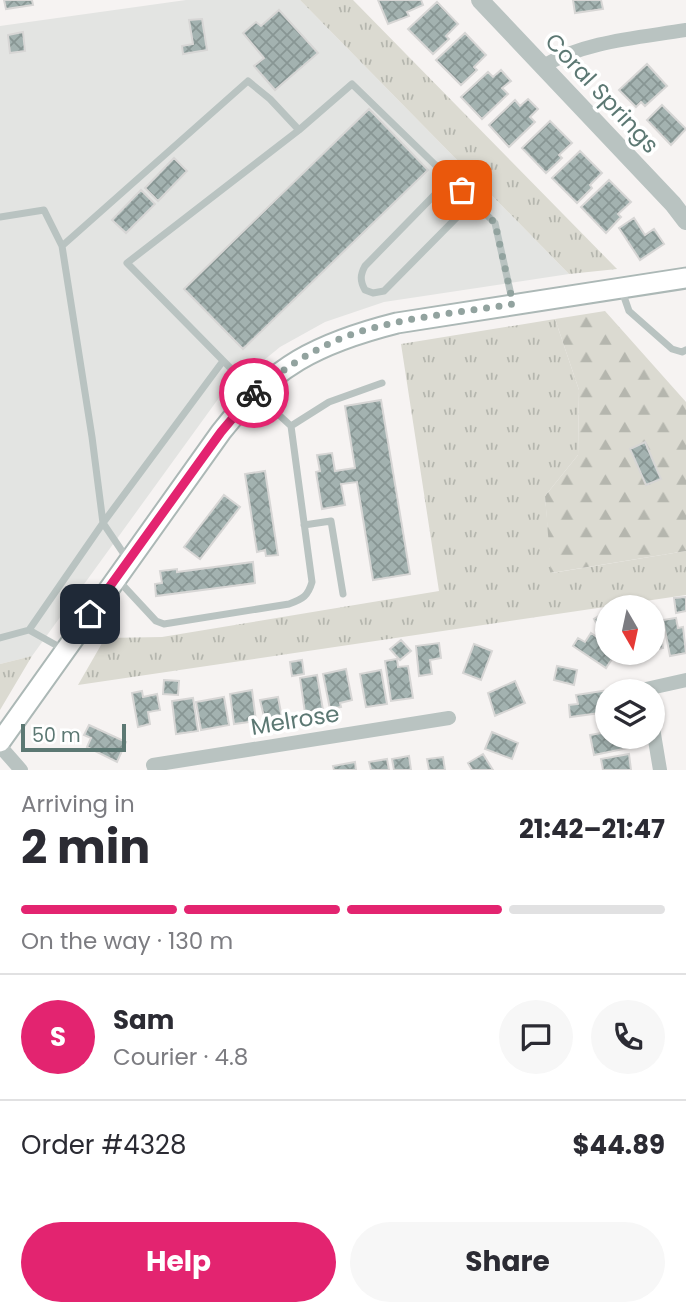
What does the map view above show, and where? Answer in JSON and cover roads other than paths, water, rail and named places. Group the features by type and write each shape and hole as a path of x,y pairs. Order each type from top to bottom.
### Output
{"main road":[{"path":"0,744 64,649 221,432 255,393 300,359 351,335 397,323 686,278"}],"street":[{"name":"Coral Springs","path":"480,0 686,221"},
{"path":"543,66 563,54 583,47 686,30"},
{"path":"665,685 686,680"},
{"name":"Melrose","path":"156,770 153,765 449,718"},
{"path":"0,744 21,770"},
{"path":"656,749 660,770"}],"lane":[{"path":"62,246 248,81 270,99 299,130"},
{"path":"116,578 156,621 164,624 289,604 309,594 312,582 291,426 127,263 299,130 352,84 495,223 513,304"},
{"path":"450,179 365,266 361,273 365,290 373,293 384,291 473,201"},
{"path":"0,217 44,210 62,246 103,523 128,560"},
{"path":"621,287 629,311 672,349 682,352 686,350"},
{"path":"0,638 29,630 103,523 223,361"},
{"path":"291,426 329,402 382,383"},
{"path":"304,525 331,521 343,594"},
{"path":"29,630 64,649"}]}
